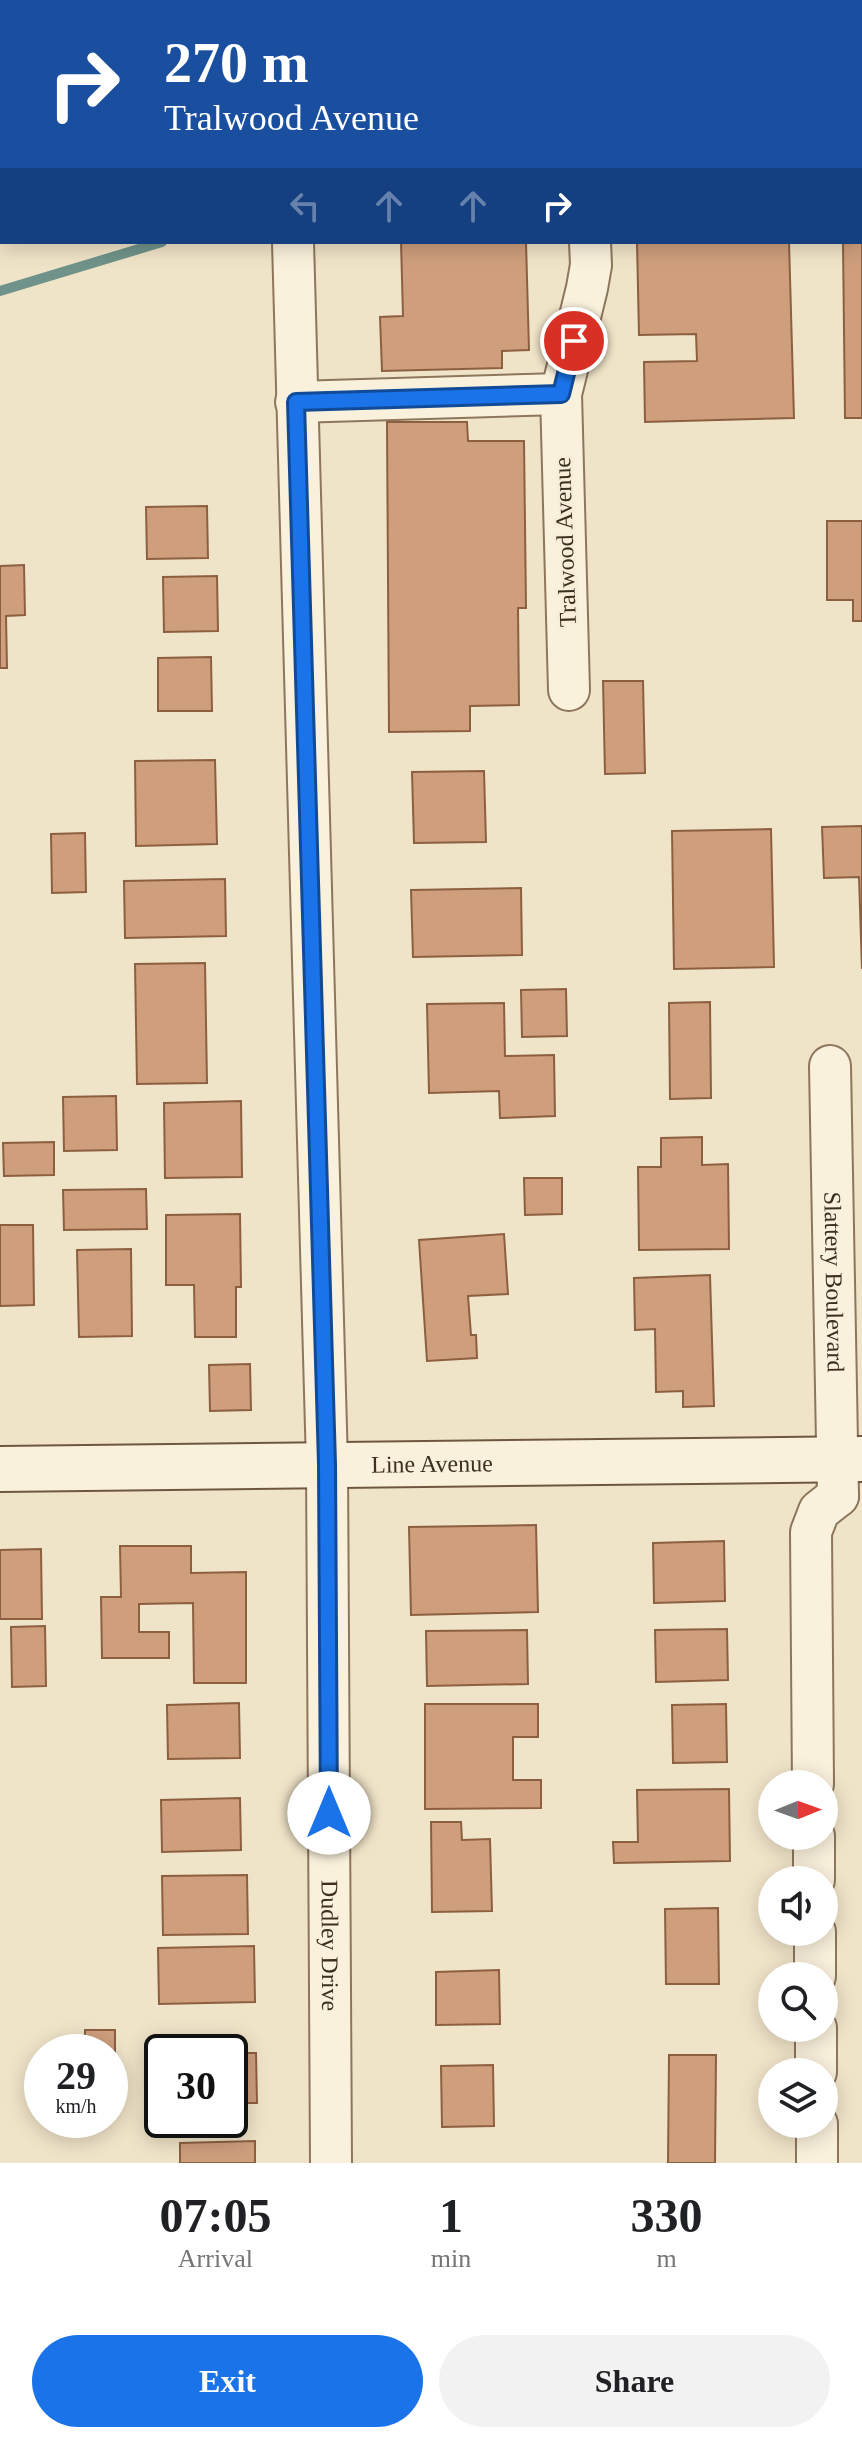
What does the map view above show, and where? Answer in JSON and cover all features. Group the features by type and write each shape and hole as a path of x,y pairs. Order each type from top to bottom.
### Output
{"main road":[{"name":"Line Avenue","path":"0,1469 327,1464 850,1484"}],"street":[{"name":"Dudley Drive","path":"293,244 327,1464 331,2163"},
{"name":"Tralwood Avenue","path":"569,690 561,394 587,288 590,244"},
{"path":"296,402 561,394"},
{"name":"Slattery Boulevard","path":"830,1066 850,1484"},
{"path":"813,1770 811,1532 819,1511 850,1484"},
{"path":"817,2138 817,2163"}],"building":[{"path":"401,244 526,244 529,350 502,351 502,368 382,371 380,317 403,316"},
{"path":"637,244 789,244 794,418 645,422 644,362 697,361 696,334 639,335"},
{"path":"843,244 862,244 862,418 845,418"},
{"path":"387,422 467,422 468,441 524,441 526,608 518,608 519,705 470,706 470,731 389,732"},
{"path":"207,506 208,558 147,559 146,507"},
{"path":"827,521 862,521 862,621 853,621 853,600 827,600"},
{"path":"24,565 25,615 6,616 7,668 0,668 0,566"},
{"path":"217,576 218,631 164,632 163,577"},
{"path":"211,657 212,711 158,711 158,658"},
{"path":"603,681 643,681 645,773 605,774"},
{"path":"215,760 217,844 136,846 135,761"},
{"path":"484,771 486,842 414,843 412,772"},
{"path":"862,826 862,969 859,877 824,878 822,827"},
{"path":"771,829 774,967 674,969 672,831"},
{"path":"85,833 86,892 52,893 51,834"},
{"path":"225,879 226,936 125,938 124,881"},
{"path":"521,888 522,955 413,957 411,890"},
{"path":"205,963 207,1083 137,1084 135,964"},
{"path":"566,989 567,1036 522,1037 521,990"},
{"path":"710,1002 711,1098 670,1099 669,1003"},
{"path":"504,1003 505,1056 554,1055 555,1116 500,1118 499,1091 429,1093 427,1004"},
{"path":"116,1096 117,1150 64,1151 63,1097"},
{"path":"241,1101 242,1177 165,1178 164,1103"},
{"path":"702,1137 702,1165 728,1164 729,1249 639,1250 638,1167 661,1167 661,1138"},
{"path":"54,1142 54,1175 4,1176 3,1143"},
{"path":"524,1178 562,1178 562,1214 525,1215"},
{"path":"146,1189 147,1229 64,1230 63,1190"},
{"path":"240,1214 241,1287 236,1287 236,1337 195,1337 194,1285 166,1285 166,1215"},
{"path":"0,1225 33,1225 34,1305 0,1306"},
{"path":"504,1234 508,1294 468,1296 471,1335 476,1335 477,1358 427,1361 419,1240"},
{"path":"131,1249 132,1336 79,1337 77,1250"},
{"path":"710,1275 714,1406 683,1407 683,1391 656,1392 655,1329 635,1330 634,1278"},
{"path":"250,1364 251,1410 210,1411 209,1365"},
{"path":"536,1525 538,1612 411,1615 409,1527"},
{"path":"724,1541 725,1601 654,1603 653,1543"},
{"path":"120,1546 191,1546 191,1573 246,1572 246,1683 194,1683 193,1603 139,1604 139,1632 169,1632 169,1658 102,1658 101,1597 121,1597"},
{"path":"41,1549 42,1619 0,1619 0,1550"},
{"path":"45,1626 46,1686 12,1687 11,1627"},
{"path":"727,1629 728,1680 656,1682 655,1630"},
{"path":"527,1630 528,1684 427,1686 426,1631"},
{"path":"239,1703 240,1758 168,1759 167,1705"},
{"path":"425,1704 538,1704 538,1737 513,1737 513,1780 541,1780 541,1808 425,1809"},
{"path":"726,1704 727,1762 673,1763 672,1705"},
{"path":"729,1789 730,1861 614,1863 613,1842 638,1842 637,1790"},
{"path":"240,1798 241,1850 162,1852 161,1800"},
{"path":"431,1822 461,1822 462,1840 490,1839 492,1911 432,1912"},
{"path":"247,1875 248,1934 163,1935 162,1876"},
{"path":"718,1908 719,1984 666,1984 665,1909"},
{"path":"254,1946 255,2002 159,2004 158,1948"},
{"path":"499,1970 500,2024 436,2025 436,1972"},
{"path":"85,2030 115,2030 115,2034 85,2034"},
{"path":"248,2053 256,2053 257,2103 248,2103"},
{"path":"669,2055 716,2055 715,2163 668,2163"},
{"path":"493,2065 494,2126 442,2127 441,2066"},
{"path":"255,2141 255,2163 180,2163 180,2143"}],"waterway":[{"path":"0,291 155,244"}],"route":[{"path":"329,1813 327,1464 296,402 561,394 574,341"}]}
